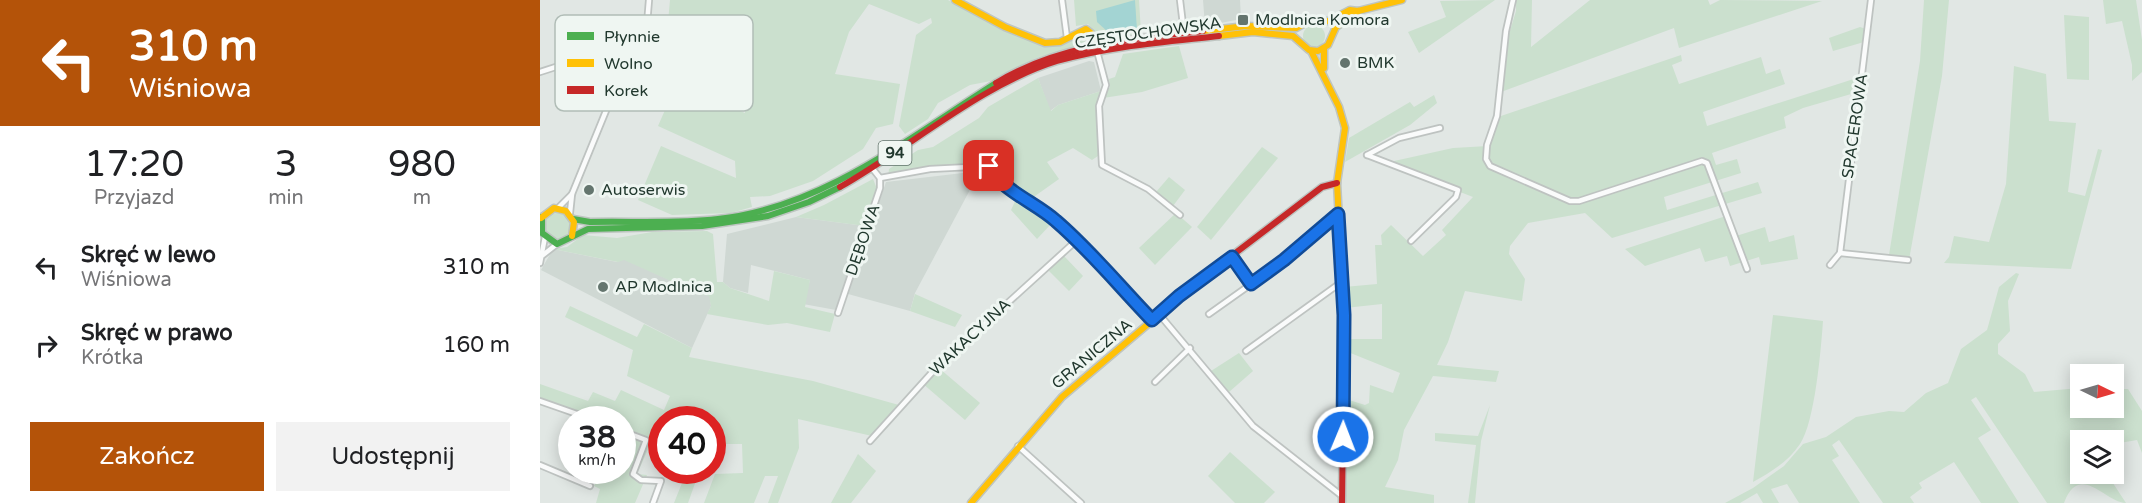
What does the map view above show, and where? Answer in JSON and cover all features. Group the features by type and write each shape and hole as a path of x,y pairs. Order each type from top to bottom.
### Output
{"main road":[{"path":"955,0 1004,27 1053,43 1086,29 1091,33 1095,48"},
{"name":"94","path":"1324,49 1334,29 1358,11 1382,2 1402,0"},
{"name":"94","path":"1303,24 1309,21 1329,21 1350,10 1358,11"},
{"path":"1319,22 1327,29 1330,39"},
{"path":"1300,42 1299,34 1303,24"},
{"name":"CZĘSTOCHOWSKA","path":"571,216 590,222 702,221 745,215 789,203 855,172 1008,76 1043,60 1095,48 1184,33 1256,26 1293,28 1303,24"},
{"name":"CZĘSTOCHOWSKA","path":"572,236 588,229 710,226 758,219 809,202 872,168 1007,83 1095,48 1253,32 1288,35 1300,42"},
{"name":"94","path":"1300,42 1311,51"},
{"path":"1323,72 1324,49 1311,51 1323,72 1344,124 1344,145 1337,183 1343,281 1342,499"},
{"name":"GRANICZNA","path":"971,503 1062,397 1159,314 1232,257 1322,187 1337,183"},
{"path":"557,244 542,234 540,225 541,217 549,210 558,208"},
{"name":"94","path":"558,208 571,216"},
{"path":"571,216 572,236"},
{"name":"94","path":"557,244 572,236"}],"street":[{"path":"648,15 649,0"},
{"path":"1062,0 1067,38"},
{"path":"1180,0 1184,33"},
{"path":"1513,0 1501,69 1497,116 1487,145 1486,159 1490,166 1570,201 1579,201 1702,161 1707,163 1746,269"},
{"name":"SPACEROWA","path":"1839,254 1871,0"},
{"path":"1095,48 1106,85 1099,106 1102,165 1148,189 1180,214"},
{"path":"540,72 555,67"},
{"path":"571,216 572,194 607,111"},
{"path":"1411,241 1456,197 1458,190 1367,155 1400,138 1440,128"},
{"path":"872,168 880,178 930,169 989,166 1003,184 1044,210 1077,240 1152,320"},
{"name":"DĘBOWA","path":"838,313 879,195 880,178"},
{"path":"558,208 572,194"},
{"path":"1209,314 1284,260 1338,214"},
{"path":"540,263 543,255 542,234"},
{"name":"WAKACYJNA","path":"870,441 936,368 1077,240"},
{"path":"543,255 557,244"},
{"path":"1830,265 1839,254 1908,260"},
{"path":"1232,257 1251,284"},
{"path":"1246,351 1343,281"},
{"path":"1159,314 1190,348 1253,426 1342,499"},
{"path":"1155,382 1190,348"},
{"path":"540,401 558,407"},
{"path":"636,436 646,440 636,466"},
{"path":"1018,446 1081,503"},
{"path":"540,465 590,486"},
{"path":"636,476 641,480 661,481 653,503"}],"shaded area":[{"path":"1203,0 1240,0 1241,19 1205,26"},
{"path":"1089,61 1094,62 1101,91 1058,105 1050,111 1038,78"},
{"path":"980,171 915,293 910,311 848,294 886,182"},
{"path":"796,217 865,226 836,310 803,304 810,280 751,265 748,293 730,288 723,282 727,234"},
{"path":"553,249 617,262 624,259 700,294 710,296 711,306 692,348 541,270"}],"green space":[{"path":"670,0 948,0 1004,31 1043,44 1081,33 1086,34 1087,39 1083,44 1034,59 991,81 970,85 938,103 928,119 905,134 899,126 916,35 932,23 931,18 919,24 869,4 849,32 835,74 900,84 893,124 876,128 863,149 813,181 770,196 750,197 752,207 731,213 672,215 638,200 661,146 736,178 735,161 658,126 665,111 740,111 745,113 745,111 753,111 753,15 669,15"},
{"path":"1074,0 1139,0 1141,33 1104,39 1099,37 1088,24 1076,26"},
{"path":"1495,0 1419,53 1408,32 1446,17 1440,1"},
{"path":"1516,0 1532,0 1531,47 1590,0 1708,0 1710,5 1720,0 1822,1 1679,48 1674,28 1501,92 1506,44 1516,11"},
{"path":"1924,0 1949,0 1942,76 1909,260 1889,255 1920,61"},
{"path":"2103,0 2136,0 2142,40 2142,72 2132,81 2132,65 2122,21 2106,24"},
{"path":"2064,15 2089,17 2089,80 2067,79"},
{"path":"1314,25 1322,28 1325,36 1322,44 1314,47 1306,44 1303,36 1306,28"},
{"path":"1860,27 1866,29 1864,42 1833,51 1829,38"},
{"path":"1179,46 1188,78 1142,92 1103,98 1110,87 1109,79 1115,77 1123,54"},
{"path":"1681,55 1682,61 1672,65 1679,84 1761,57 1766,74 1780,69 1785,84 1703,112 1707,126 1860,77 1858,92 1803,108 1784,117 1786,128 1712,153 1716,165 1737,159 1741,173 1664,197 1667,210 1758,182 1762,193 1612,238 1585,213 1528,223 1510,246 1509,254 1525,279 1522,301 1465,291 1448,342 1437,365 1499,371 1496,382 1433,376 1404,430 1398,460 1385,487 1434,495 1434,503 1344,503 1346,399 1365,405 1369,403 1370,385 1393,393 1400,373 1348,352 1350,339 1382,339 1382,304 1345,308 1344,287 1377,284 1375,245 1382,245 1381,235 1391,225 1423,256 1446,235 1442,230 1473,197 1385,163 1453,148 1488,146 1498,117"},
{"path":"2014,66 2046,74 2049,121 2076,123 2068,192 2085,196 2098,149 2102,150 2071,269 1944,263 1949,257 1954,236 1989,242 2006,184"},
{"path":"1038,78 1051,111 1058,105 1101,91 1097,106 1098,156 1092,160 1073,148 1047,162 1059,179 1028,201 1042,210 1052,223 1037,239 1011,210 1018,195 1004,186 989,163 928,166 888,178 889,169 918,150 933,147 979,118 988,107"},
{"path":"1434,95 1437,103 1410,125 1345,162 1349,138 1410,102 1414,107"},
{"path":"1262,147 1278,158 1211,240 1197,227"},
{"path":"1169,177 1185,190 1173,206 1156,192"},
{"path":"873,179 877,189 865,226 796,217 824,205"},
{"path":"557,213 566,217 570,226 566,235 557,239 548,235 544,226 548,217"},
{"path":"1176,213 1192,227 1155,265 1139,248"},
{"path":"1729,215 1736,236 1765,227 1769,242 1794,235 1798,259 1761,265 1759,257 1730,266 1727,256 1705,262 1700,248 1645,266 1625,249"},
{"path":"707,231 713,234 717,282 723,282 730,288 769,301 774,271 810,280 805,307 835,314 830,332 787,323 768,325 707,314 711,306 709,296 624,260 618,262 553,249 567,247 583,235 617,238 652,232"},
{"path":"1064,256 1083,276 1069,291 1048,270"},
{"path":"2016,273 2019,274 2008,301 2010,331 1998,344 1998,354 2025,374 2034,392 2070,389 2070,418 2124,418 2124,389 2128,389 2142,411 2142,453 2137,440 2124,442 2124,430 2070,430 2070,484 2114,484 2126,503 2093,487 2077,485 2070,491 2064,503 2047,503 1976,397 1971,400 1991,430 1978,438 2019,503 1981,503 1954,462 1919,483 1922,488 1910,497 1914,503 1883,503 1839,440 1832,445 1839,456 1832,460 1860,503 1799,503 1787,484 1771,489 1779,503 1763,503 1757,493 1740,503 1725,503 1753,488 1784,466 1803,444 1826,437 1856,417 1889,411 1904,412 1926,393 1948,383 1961,349 1987,330 1999,287"},
{"path":"915,294 962,315 955,327 910,311"},
{"path":"570,306 637,337 644,324 692,348 689,357 813,381 899,405 895,414 872,436 798,419 799,448 778,503 768,503 778,476 765,476 754,503 704,503 711,484 726,484 726,474 743,473 742,444 726,444 726,406 666,406 670,396 627,376 633,350 565,317"},
{"path":"1773,315 1823,321 1819,366 1810,419 1800,444 1785,461 1753,482"},
{"path":"1239,353 1253,371 1229,392 1211,371"},
{"path":"940,369 980,403 965,420 922,383"},
{"path":"540,384 588,401 593,392 615,401 621,390 655,406 648,406 648,449 637,474 647,475 635,503 596,503 600,489 594,486 595,484 636,484 636,406 559,406 540,399"},
{"path":"1490,405 1481,441 1475,503 1468,503 1476,445 1435,441 1435,433 1478,436"},
{"path":"1230,452 1275,492 1264,503 1235,503 1208,476"},
{"path":"858,454 876,471 851,503 831,503"},
{"path":"682,484 695,484 688,503 674,503"}],"water":[{"path":"1135,0 1137,30 1108,32 1097,22 1096,11"}],"traffic: fast":[{"path":"573,219 590,222 702,221 756,212 793,201 864,167 996,83"},
{"path":"542,217 542,233 557,244 588,229 702,226 768,216 809,202 840,187"}],"traffic: slow":[{"path":"955,0 1005,27 1045,43 1060,42 1086,29 1091,33 1094,45"},
{"path":"1203,31 1246,26 1296,28 1309,21 1329,21 1350,10 1358,11 1402,0"},
{"path":"1219,36 1253,32 1293,36 1309,50 1318,51 1328,45 1336,27 1358,11"},
{"path":"1324,49 1324,68"},
{"path":"1311,51 1339,107 1345,128 1337,183 1344,315 1343,425"},
{"path":"541,218 554,208 566,211 574,222 572,236"},
{"path":"971,503 1062,397 1200,280"}],"traffic: jam":[{"path":"996,83 1020,70 1070,52 1123,41 1203,31"},
{"path":"840,187 946,118 1029,71 1057,61 1097,52 1219,36"},
{"path":"1200,280 1322,187 1337,183"},
{"path":"1342,503 1343,425"}],"place":[{"name":"Modlnica Komora","path":"1243,20"},
{"name":"BMK","path":"1345,63"},
{"name":"Autoserwis","path":"589,190"},
{"name":"AP Modlnica","path":"603,287"}],"route":[{"path":"989,166 1003,184 1044,210 1086,248 1152,320 1179,296 1232,257 1251,284 1284,260 1338,214 1344,315 1343,437"}]}
